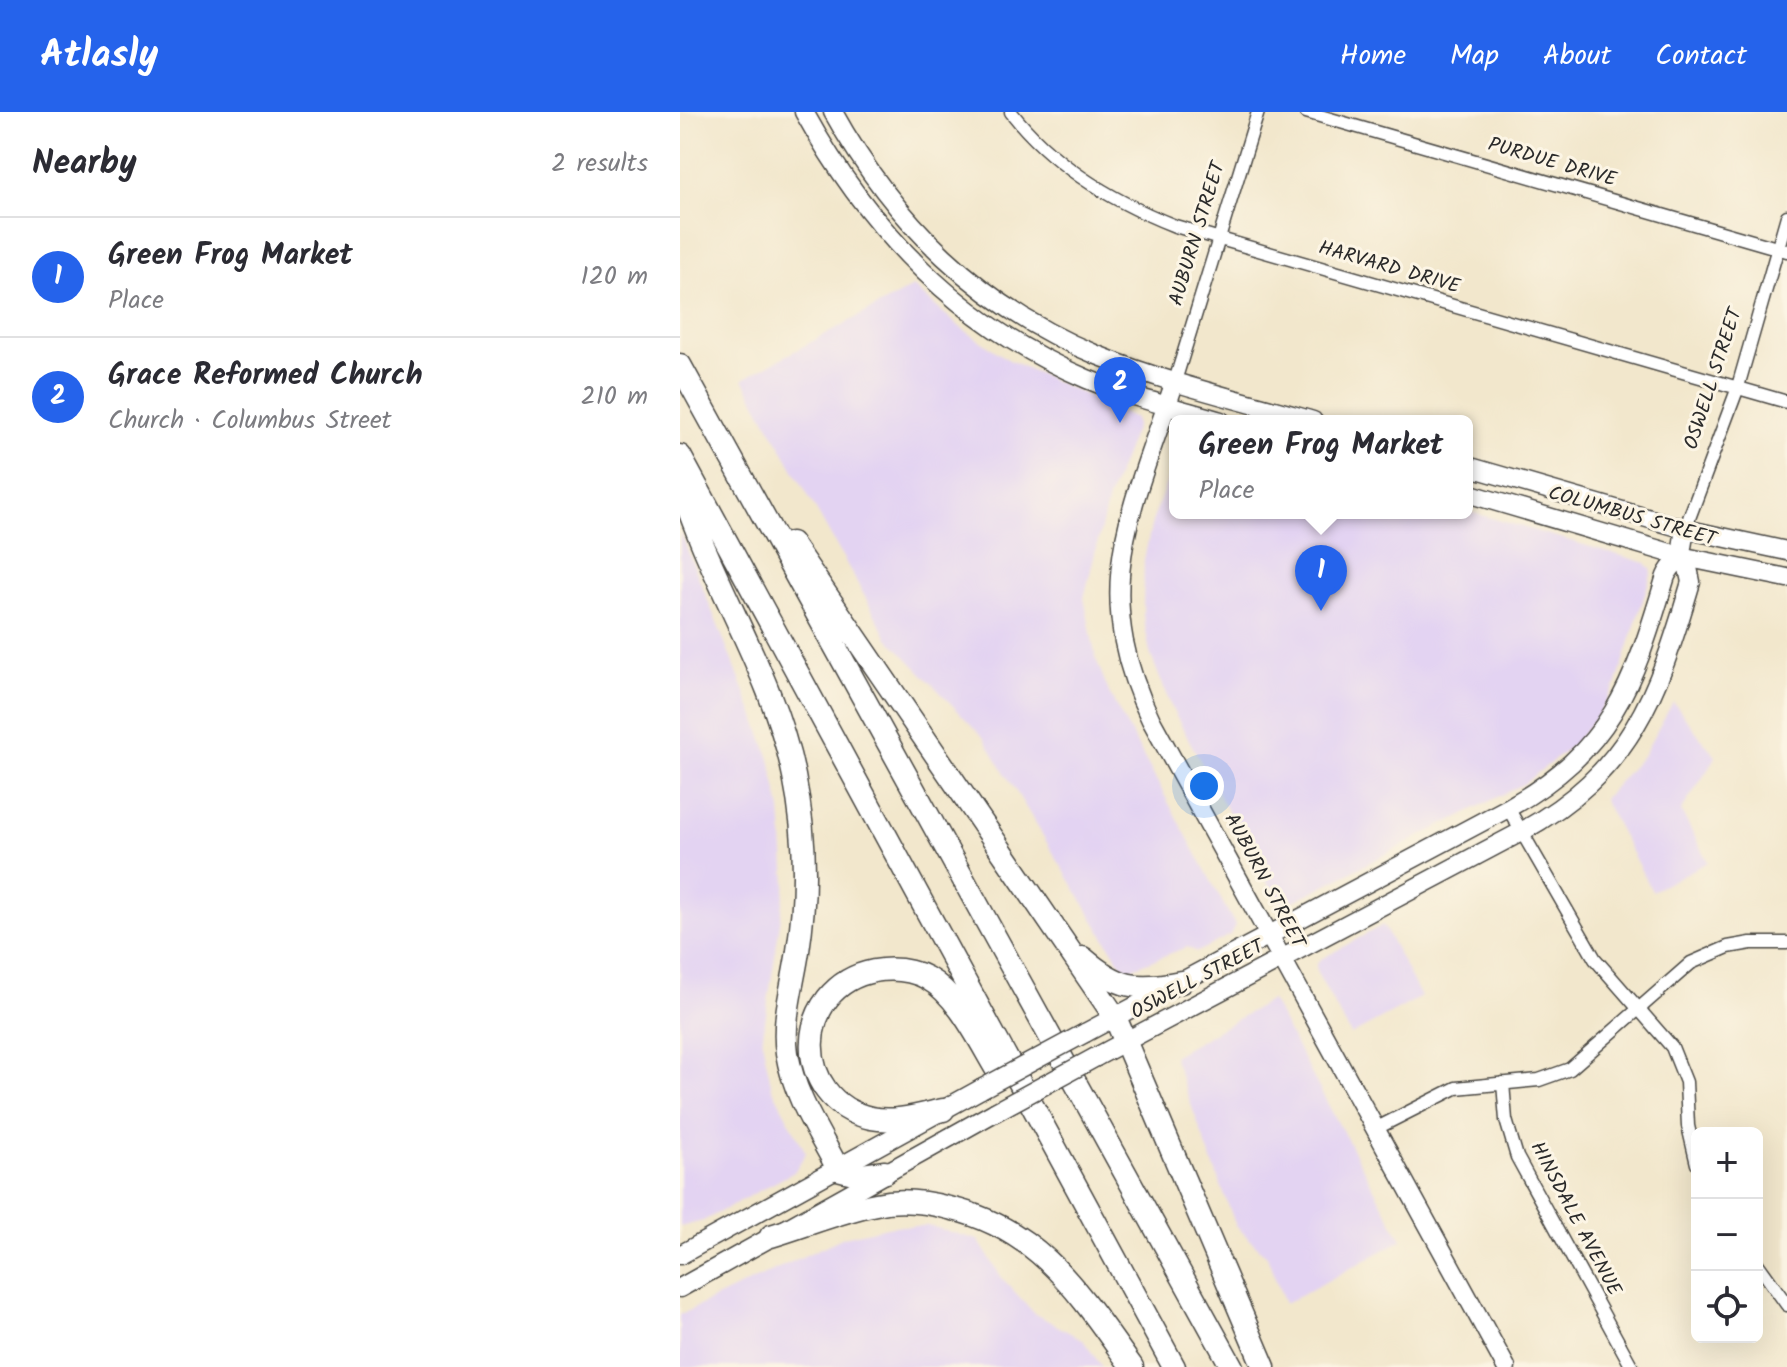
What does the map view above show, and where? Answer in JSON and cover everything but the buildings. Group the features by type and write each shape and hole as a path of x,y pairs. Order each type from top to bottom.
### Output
{"highway":[{"path":"680,365 1232,1367"},
{"path":"680,456 1174,1367"},
{"path":"736,469 828,594 1115,1017 1128,1041 1264,1367"},
{"path":"680,483 774,706 791,763 804,852 802,919 787,1018 787,1050 804,1105 838,1169 862,1175 885,1172"},
{"path":"1066,944 1102,974 1124,986 1153,987 1181,982"},
{"path":"943,1110 897,1120 870,1118 841,1103 823,1084 813,1056 812,1033 820,1006 841,984 870,972 901,969 929,979 943,991 991,1061 1141,1308"},
{"path":"771,1236 877,1203 931,1203 980,1218 1026,1240 1054,1264 1132,1367"}],"main road":[{"path":"804,112 828,155 871,217 950,297 1011,340 1052,363 1108,386 1201,415"},
{"path":"833,112 891,201 966,277 1024,319 1064,340 1175,381 1292,415"},
{"name":"AUBURN STREET","path":"1175,381 1124,534 1118,590 1123,646 1151,720 1506,1367"},
{"name":"COLUMBUS STREET","path":"1473,468 1685,529 1787,551"},
{"name":"COLUMBUS STREET","path":"1473,495 1680,556 1787,578"},
{"name":"OSWELL STREET","path":"680,1255 981,1089 1508,808 1572,764 1608,721 1636,672 1667,573 1680,556 1685,529"},
{"name":"OSWELL STREET","path":"680,1288 1096,1057 1282,961 1548,817 1589,786 1626,743 1641,719 1666,667 1691,582 1688,568 1680,556"}],"street":[{"name":"HARVARD DRIVE","path":"1011,112 1061,162 1115,199 1175,226 1787,402"},
{"name":"AUBURN STREET","path":"1175,381 1258,112"},
{"name":"PURDUE DRIVE","path":"1306,112 1782,250"},
{"name":"OSWELL STREET","path":"1685,529 1737,390 1782,250 1787,216"},
{"path":"1508,808 1595,959 1662,1033 1681,1064 1691,1127"},
{"path":"1375,1129 1456,1088 1539,1080 1570,1069 1672,977 1709,954 1751,943 1787,943"},
{"name":"HINSDALE AVENUE","path":"1503,1083 1506,1120 1517,1157 1632,1367"},
{"path":"1763,1271 1787,1305"}],"shaded area":[{"path":"913,287 960,327 1009,360 1135,418 1136,426 1108,499 1084,598 1096,659 1110,695 1235,925 1230,935 1197,952 1187,947 1125,971 983,737 888,638 743,379"},
{"path":"1169,475 1169,519 1473,519 1473,513 1646,563 1652,571 1617,683 1598,715 1574,744 1525,783 1288,904 1278,902 1172,709 1150,653 1143,615 1144,560 1152,522"},
{"path":"680,532 755,717 770,759 781,810 786,883 762,1041 772,1088 806,1153 794,1172 703,1221 680,1227"},
{"path":"1673,702 1716,757 1681,811 1708,862 1652,891 1603,799 1644,754"},
{"path":"1383,925 1421,997 1351,1035 1317,973 1316,965 1321,959"},
{"path":"1271,1000 1402,1240 1285,1304 1267,1256 1236,1226 1173,1056"},
{"path":"892,1226 930,1226 978,1240 1002,1278 1034,1313 1083,1340 1102,1367 680,1367 680,1315 844,1237"}],"place":[{"name":"Grace Reformed Church","path":"1120,423"},
{"name":"Green Frog Market","path":"1321,611"}]}
